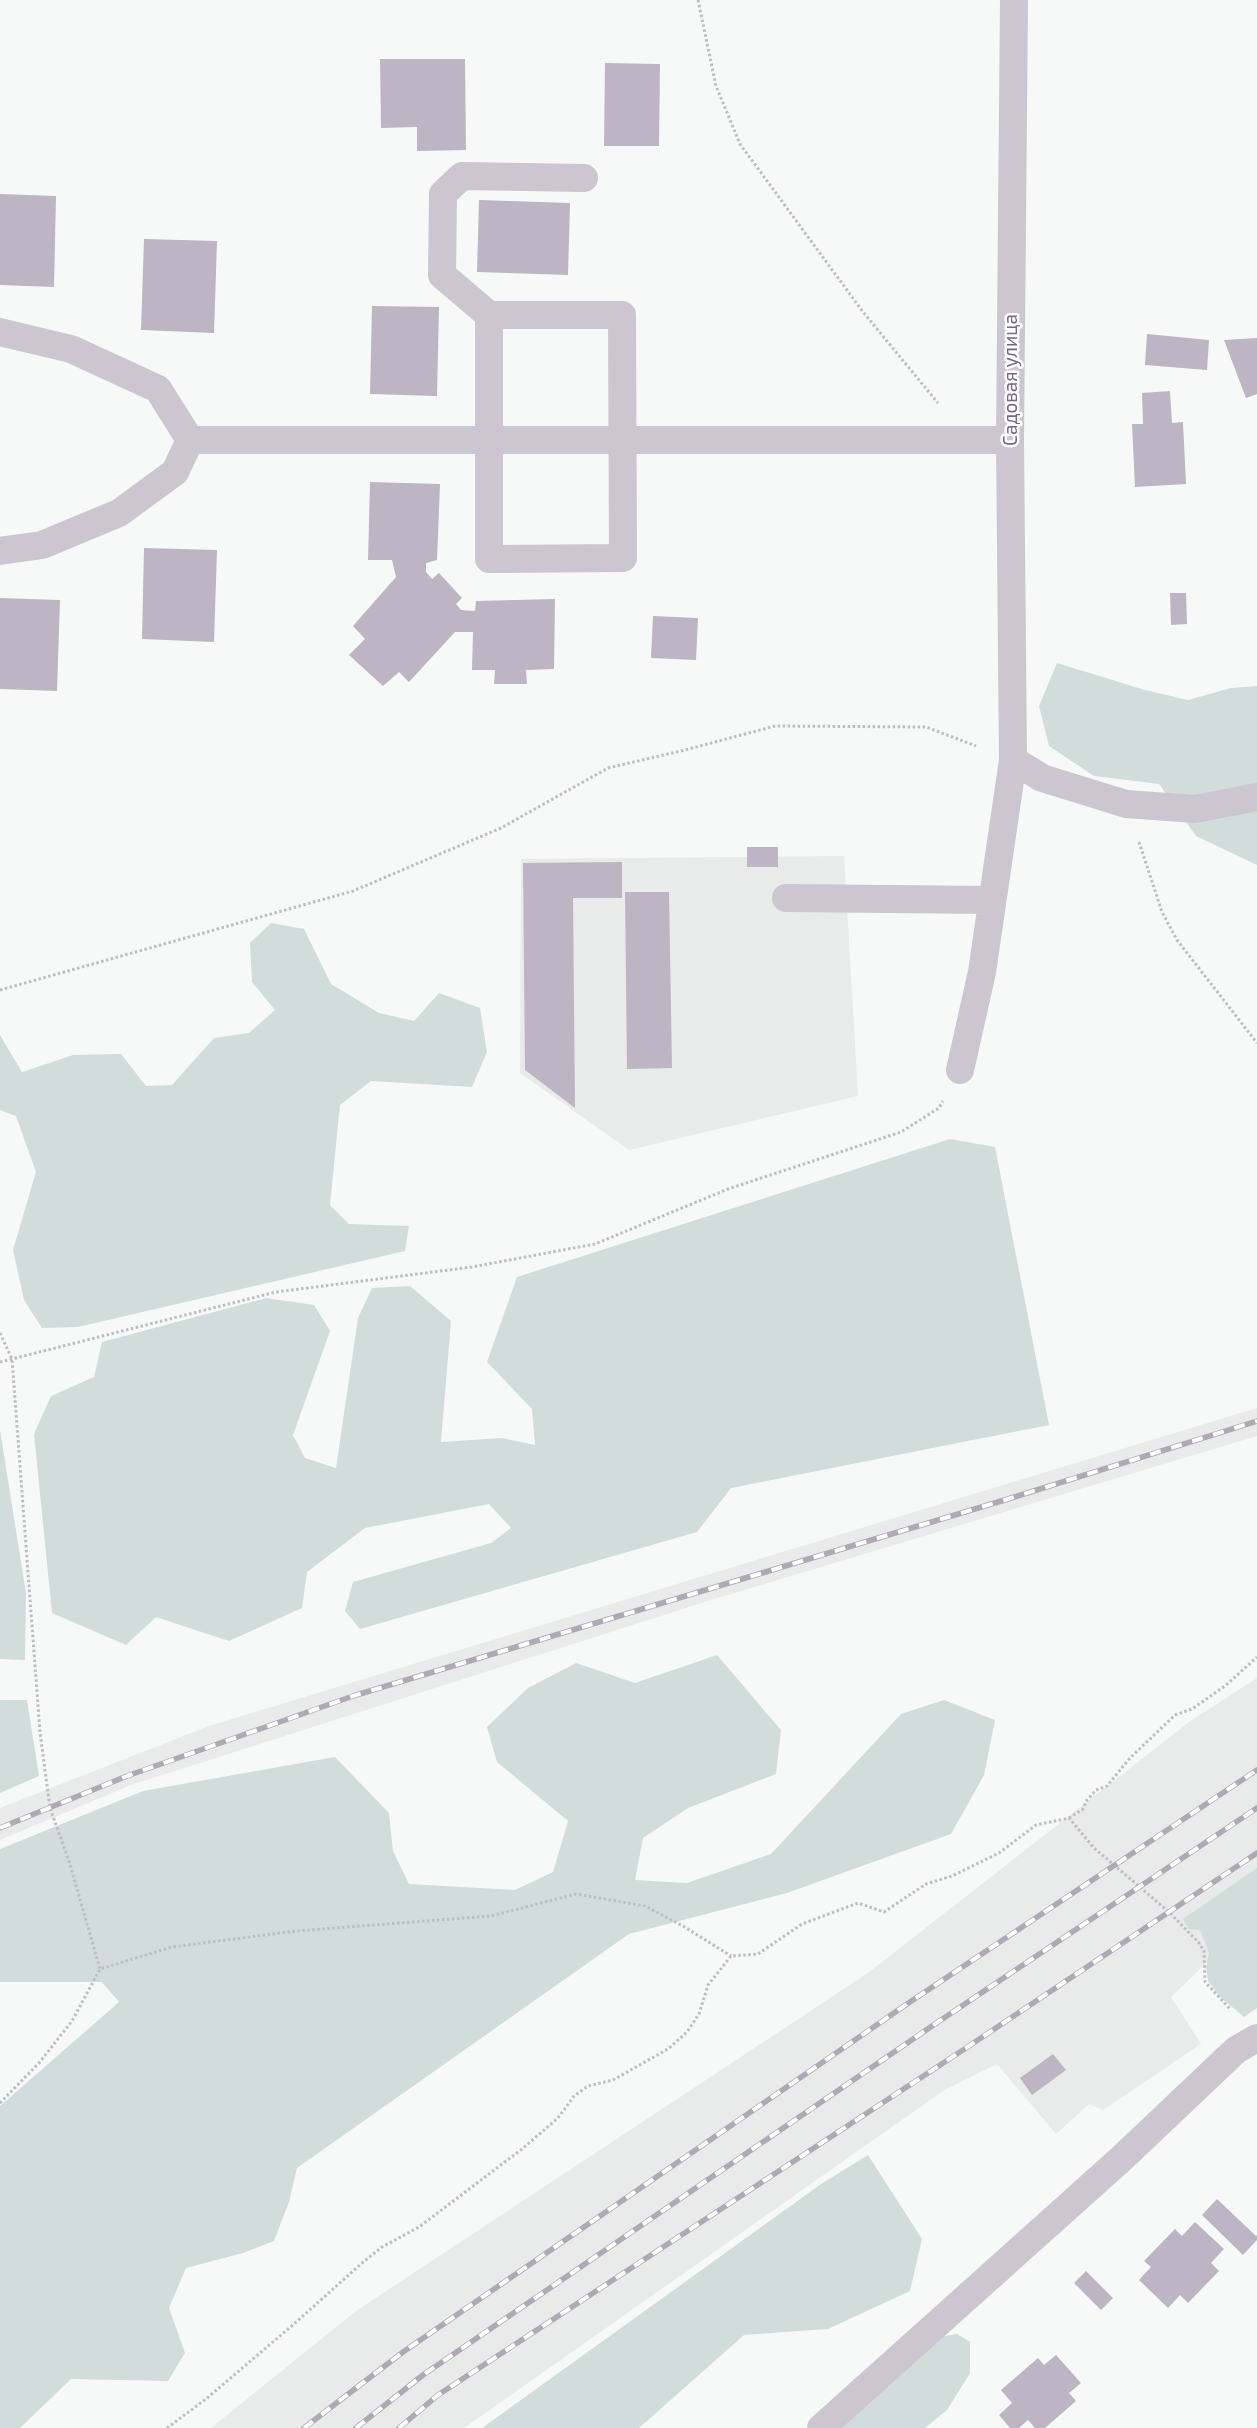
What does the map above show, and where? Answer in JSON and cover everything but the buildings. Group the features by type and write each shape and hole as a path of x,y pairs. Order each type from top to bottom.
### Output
{"street":[{"name":"Садовая улица","path":"960,1070 982,972 1013,760 1010,440 1014,0"},
{"path":"489,315 489,559 623,558 622,315 489,315 442,275 443,194 462,176 584,178"},
{"path":"0,332 71,349 158,389 190,440"},
{"path":"190,440 1010,440"},
{"path":"0,550 42,545 120,513 175,472 190,440"},
{"path":"1013,760 1042,778 1126,804 1195,809 1257,797"},
{"path":"786,898 992,900"},
{"path":"821,2428 1114,2166 1236,2050 1257,2038"}],"path":[{"path":"698,0 716,86 740,144 864,312 969,440"},
{"path":"0,990 353,890 501,828 608,768 686,750 775,726 926,727 1013,760"},
{"path":"1126,804 1162,912 1177,940 1257,1043"},
{"path":"0,1362 276,1292 472,1267 595,1244 728,1188 900,1132 939,1108 960,1070"},
{"path":"0,1332 12,1359 40,1732 50,1808 69,1861 100,1969 72,2021 39,2063 0,2103"},
{"path":"100,1969 172,1947 296,1931 490,1916 576,1894 644,1906 683,1926 731,1956 758,1954 802,1924 858,1903 884,1912 926,1884 952,1876 998,1853 1036,1825 1069,1818 1083,1810 1091,1795 1107,1786 1130,1758 1175,1715 1192,1709 1225,1686 1257,1657"},
{"path":"1069,1818 1094,1848 1168,1912 1199,1943 1204,1951 1205,1982 1257,2038"},
{"path":"167,2428 206,2399 369,2257 382,2247 419,2227 522,2149 558,2118 574,2096 588,2086 613,2080 668,2049 687,2032 699,2014 708,1985 731,1956"}],"shaded area":[{"path":"1057,663 1145,690 1188,700 1231,688 1257,686 1257,865 1196,836 1159,784 1094,776 1049,746 1039,706"},
{"path":"844,856 858,1096 629,1150 520,1073 521,859"},
{"path":"271,923 304,929 331,984 379,1013 414,1021 439,993 480,1008 487,1052 472,1087 371,1081 340,1105 330,1205 349,1224 409,1226 405,1251 78,1327 42,1328 24,1300 13,1250 36,1172 16,1116 0,1110 0,1035 22,1072 73,1055 121,1054 146,1086 172,1085 214,1038 249,1033 275,1010 252,982 250,943"},
{"path":"950,1139 995,1147 1049,1425 731,1488 697,1532 360,1629 345,1611 353,1582 491,1543 511,1528 489,1504 365,1528 307,1572 302,1608 229,1641 156,1617 126,1645 52,1613 34,1434 51,1396 94,1377 102,1342 266,1298 314,1305 330,1331 293,1435 305,1458 336,1468 358,1318 372,1288 410,1286 451,1321 441,1442 502,1438 535,1445 532,1409 487,1362 517,1277"},
{"path":"1257,1408 1257,1436 711,1600 131,1785 0,1840 0,1808 209,1726"},
{"path":"0,1430 26,1593 25,1660 0,1659"},
{"path":"717,1655 781,1730 776,1774 688,1808 643,1838 635,1880 687,1883 771,1854 901,1714 944,1700 995,1720 984,1775 951,1834 787,1893 629,1934 297,2168 289,2202 274,2241 243,2253 186,2268 169,2308 185,2353 168,2381 71,2379 20,2428 0,2428 0,2106 119,2002 102,1982 0,1982 0,1849 143,1791 335,1757 389,1813 393,1851 409,1884 515,1890 553,1872 568,1821 497,1762 487,1727 528,1688 576,1663 635,1683"},
{"path":"1257,1678 1257,1914 1171,1997 1201,2044 1103,2110 1089,2104 1056,2134 997,2064 943,2091 464,2428 211,2428 356,2311 868,1973 1189,1722"},
{"path":"0,1700 27,1700 39,1776 0,1793"},
{"path":"1257,1868 1257,2008 1244,2017 1220,1997 1208,1981 1206,1967 1209,1953 1200,1930 1189,1929 1183,1919"},
{"path":"868,2155 922,2239 910,2291 828,2329 744,2335 639,2428 482,2428 821,2184"},
{"path":"957,2334 970,2342 970,2373 947,2410 925,2428 836,2428 944,2336"}],"railway":[{"path":"0,1828 127,1776 353,1696 1008,1499 1257,1421"},
{"path":"304,2428 403,2352 907,2004 1257,1770"},
{"path":"356,2428 423,2375 935,2024 1257,1808"},
{"path":"399,2428 438,2395 966,2048 1257,1853"}]}
